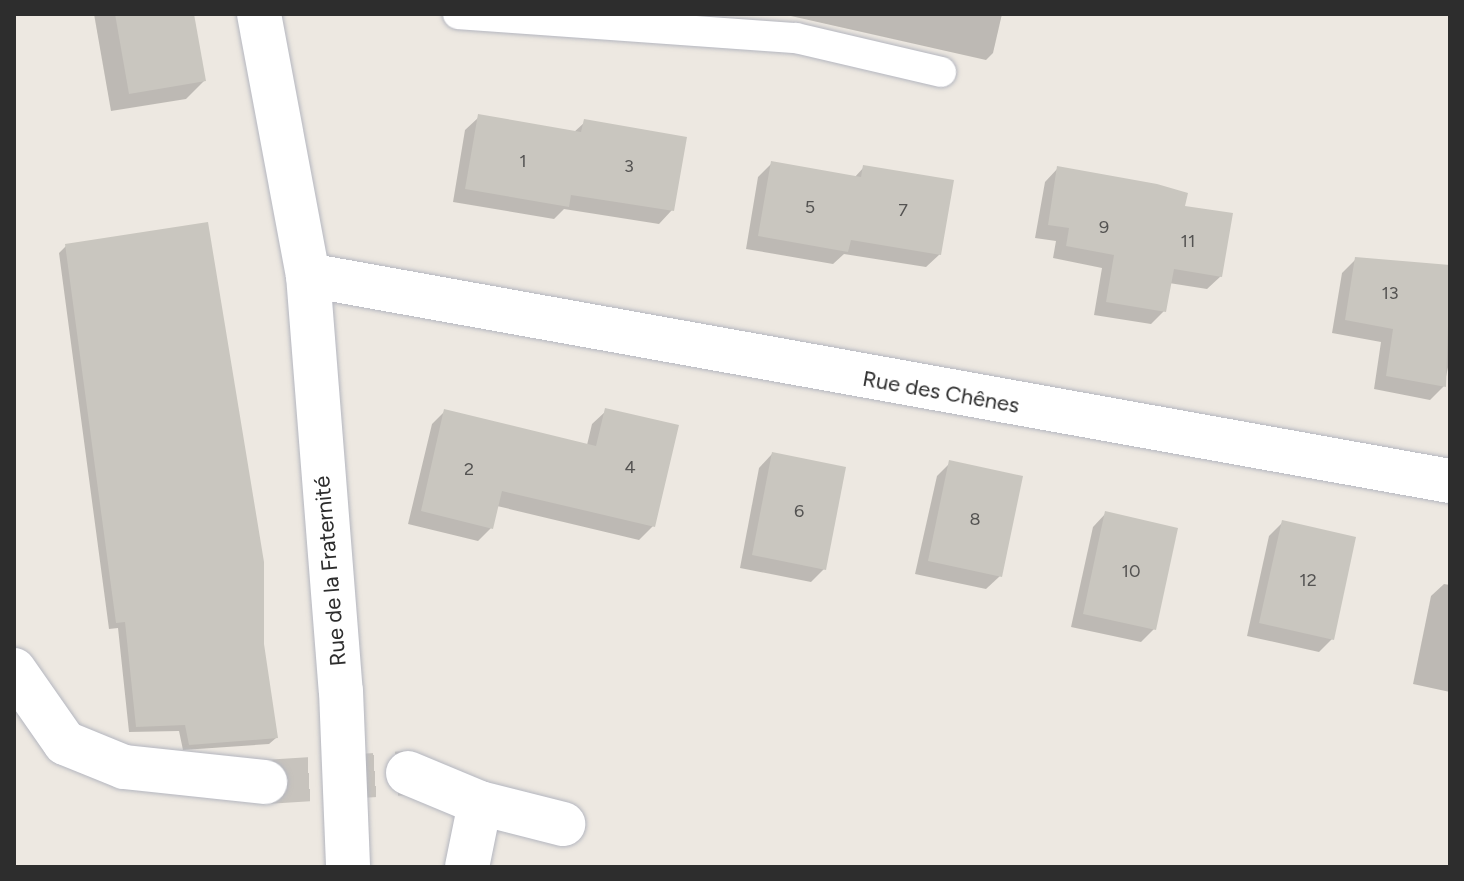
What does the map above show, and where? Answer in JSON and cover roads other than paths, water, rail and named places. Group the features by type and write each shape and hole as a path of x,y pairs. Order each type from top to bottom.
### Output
{"street":[{"name":"Rue de la Fraternité","path":"264,15 308,275 341,691 348,867"},
{"name":"Rue des Chênes","path":"308,275 1450,481"},
{"path":"14,670 65,743 124,767 265,782"},
{"path":"408,773 480,803 563,824"},
{"path":"467,867 480,803"}],"lane":[{"path":"458,14 796,38 941,72"}],"tunnel":[{"path":"265,782 408,773"}]}
